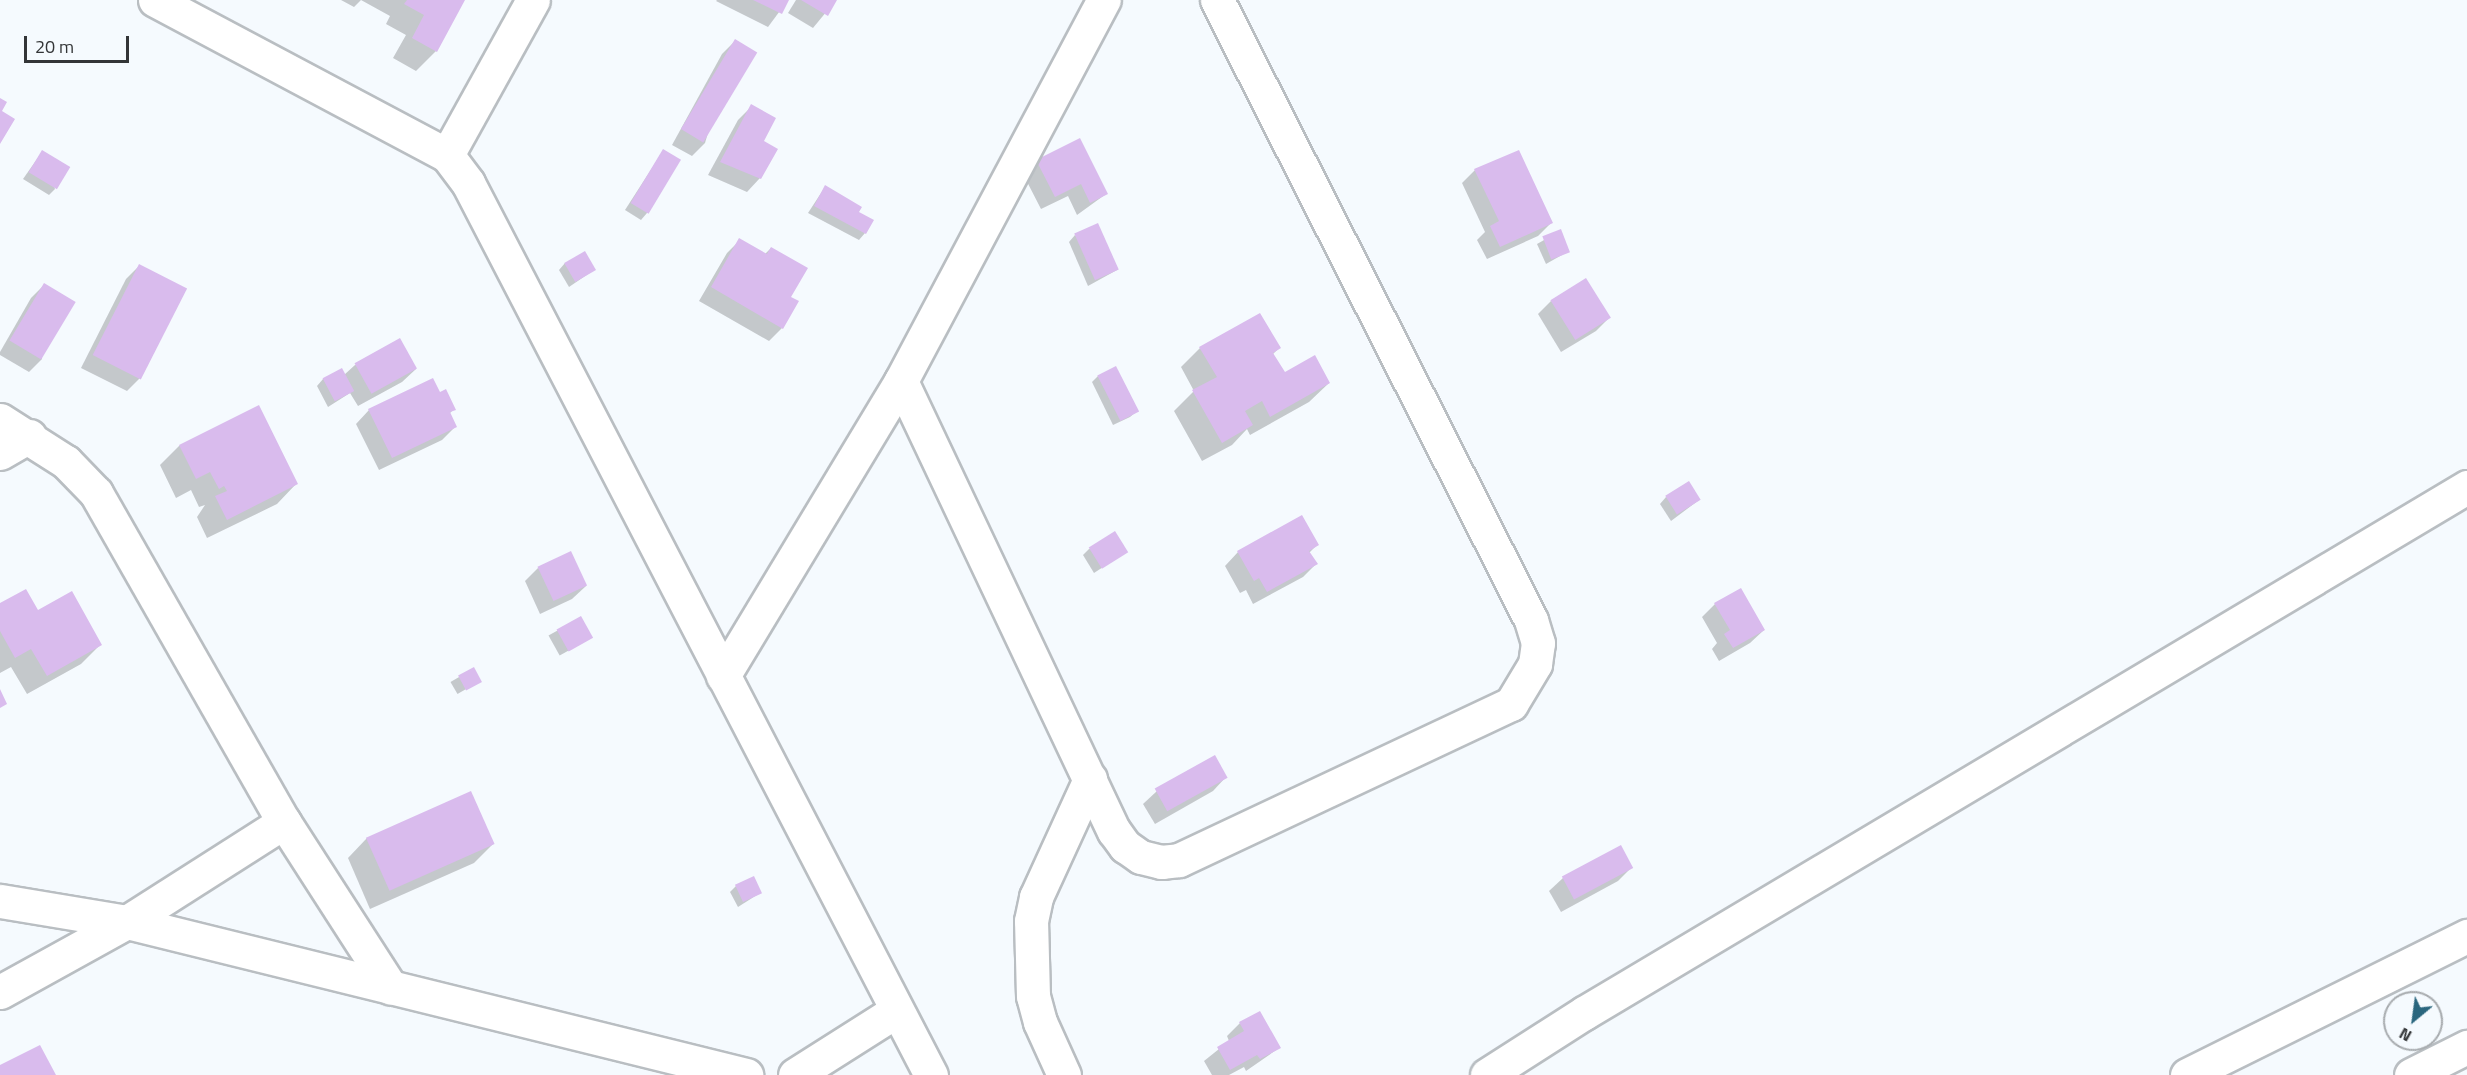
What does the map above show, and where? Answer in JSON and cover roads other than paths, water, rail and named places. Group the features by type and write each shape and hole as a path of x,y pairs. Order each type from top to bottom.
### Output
{"street":[{"path":"155,0 447,155 483,210 931,1075"},
{"path":"447,155 533,0"},
{"path":"723,676 901,381 1104,0"},
{"path":"901,381 1090,779 1125,846 1141,857 1161,862 1179,860 1511,704 1535,664 1538,643 1532,620 1216,0"},
{"path":"0,420 30,436 66,462 96,493 284,822 391,988"},
{"path":"0,453 30,436"},
{"path":"1487,1075 1584,1013 2467,487"},
{"path":"1064,1075 1040,1022 1033,996 1031,921 1036,897 1090,779"},
{"path":"0,992 127,922 284,822"},
{"path":"0,901 127,922 746,1075"},
{"path":"2187,1075 2467,936"},
{"path":"795,1075 896,1011"},
{"path":"2411,1075 2467,1047"}]}
